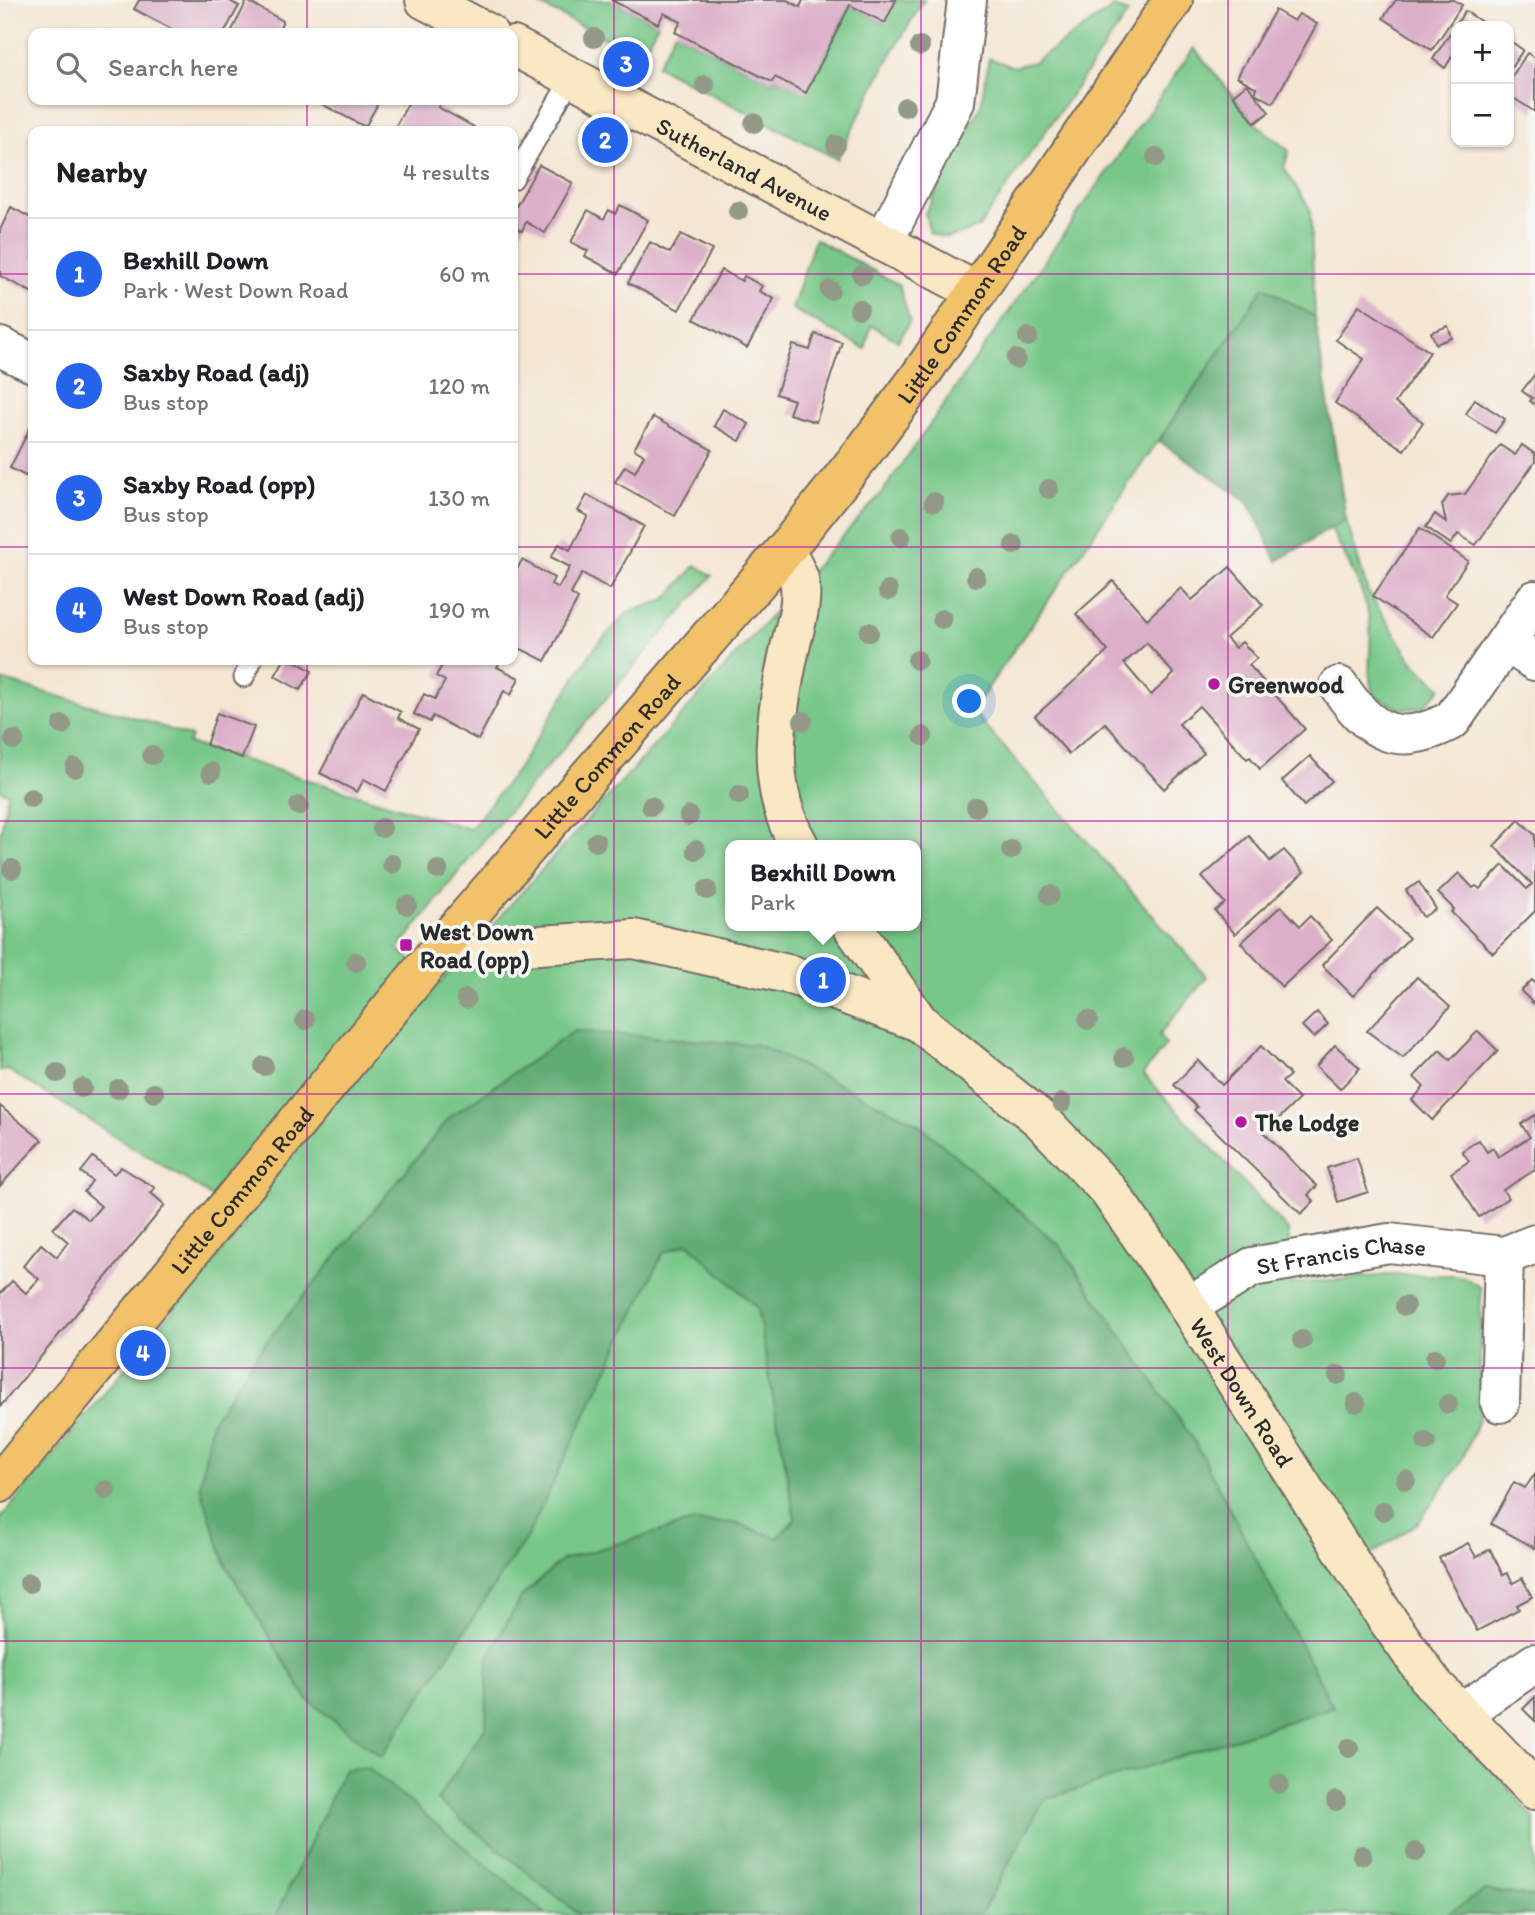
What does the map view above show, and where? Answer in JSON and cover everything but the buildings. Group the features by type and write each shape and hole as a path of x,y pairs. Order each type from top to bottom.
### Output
{"highway":[{"name":"Little Common Road","path":"5,1469 447,940 785,550 920,376 1174,0"}],"street":[{"path":"425,0 478,28"},
{"path":"884,241 955,102 967,0"},
{"name":"Sutherland Avenue","path":"518,49 976,292"},
{"path":"0,347 28,361"},
{"path":"785,550 799,579 800,603 776,715 775,776 796,840"},
{"path":"1339,686 1360,717 1386,732 1431,731 1452,720 1521,651 1535,600"},
{"name":"West Down Road","path":"855,931 919,1022 1040,1119 1108,1190 1188,1307 1384,1615 1433,1684 1535,1790"},
{"name":"West Down Road","path":"447,940 477,949 634,939 792,975 919,1022"},
{"name":"St Francis Chase","path":"1188,1307 1252,1267 1390,1244 1520,1250 1500,1403"},
{"path":"1462,1713 1535,1663"}],"lane":[{"path":"518,170 572,77"}],"green space":[{"path":"531,0 611,0 658,24 640,57"},
{"path":"896,0 924,0 889,58 837,159 657,66 675,32 772,82 775,77 806,92 850,5 884,23"},
{"path":"1114,7 1128,13 979,227 949,237 930,233 925,213 981,105 989,58 1013,67 1034,62"},
{"path":"1194,48 1255,123 1289,151 1284,168 1310,209 1315,317 1264,287 972,711 1207,977 1159,1035 1166,1045 1143,1074 1288,1230 1292,1284 1390,1275 1453,1275 1464,1277 1481,1288 1479,1418 1462,1460 1419,1522 1343,1574 1404,1665 1535,1819 1535,1915 0,1915 0,1519 245,1224 199,1188 8,1070 0,1071 0,836 8,793 0,790 0,692 4,687 1,680 146,721 191,737 188,743 470,829 517,770 594,648 627,613 666,599 696,565 712,576 484,840 398,949 439,984 881,494"},
{"path":"815,239 899,285 910,321 898,341 871,325 865,349 792,309"},
{"path":"1264,287 1315,317 1346,519 1277,561 1248,501 1159,441"},
{"path":"1346,519 1368,592 1414,663 1441,688 1422,708 1400,709 1373,695 1368,612 1355,575 1331,529"},
{"path":"574,1031 759,1045 917,1123 1059,1245 1196,1444 1333,1707 1044,1800 980,1915 580,1915 437,1800 486,1726 488,1657 521,1597 562,1560 692,1522 735,1523 778,1538 795,1519 757,1308 688,1243 663,1253 528,1535 381,1757 307,1699 226,1565 200,1486 211,1423 262,1347 450,1117"},
{"path":"367,1767 547,1915 276,1915 344,1770"},
{"path":"1485,1890 1535,1897 1535,1915 1446,1915"}],"place":[{"name":"Saxby Road (opp)","path":"626,64"},
{"name":"Saxby Road (adj)","path":"605,140"},
{"name":"Greenwood","path":"1214,684"},
{"name":"West Down Road (opp)","path":"406,945"},
{"name":"Bexhill Down","path":"823,980"},
{"name":"The Lodge","path":"1241,1122"},
{"name":"West Down Road (adj)","path":"143,1353"}]}
